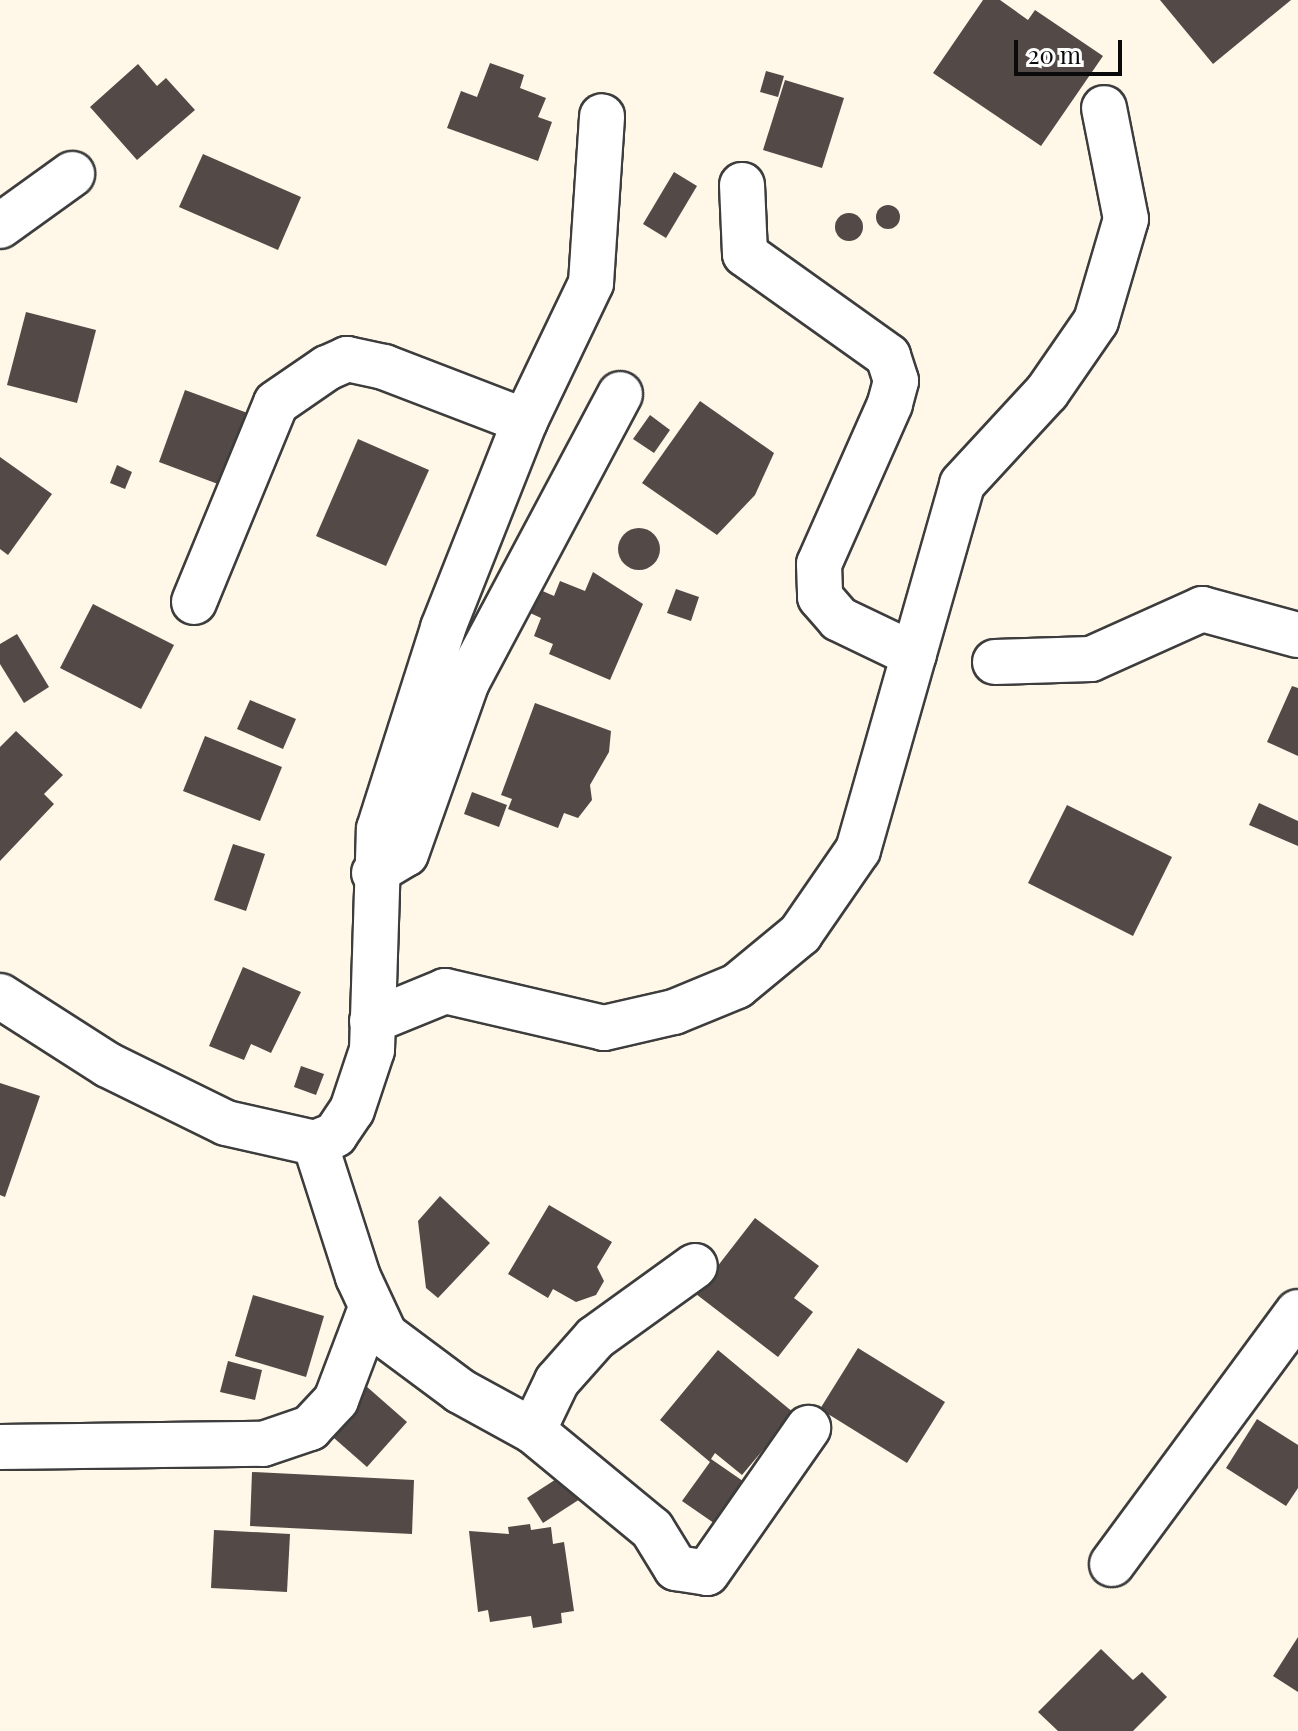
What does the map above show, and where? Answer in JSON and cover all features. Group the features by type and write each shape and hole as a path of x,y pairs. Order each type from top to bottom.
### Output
{"street":[{"path":"372,1021 445,991 604,1028 674,1012 737,986 800,934 858,850 962,484 1047,392 1096,321 1126,219 1118,151 1104,108"},
{"path":"0,996 108,1065 226,1123 315,1143 335,1135 352,1110 372,1050 374,873 379,829 443,628 525,421 591,283 602,116"},
{"path":"0,226 72,174"},
{"path":"742,185 745,254 888,356 896,381 890,404 819,564 820,597 839,619 914,655"},
{"path":"194,602 276,403 327,368 347,359 384,367 525,421"},
{"path":"374,873 406,854 486,640 620,394"},
{"path":"995,662 1091,659 1202,609 1298,635"},
{"path":"315,1143 371,1308 409,1357 533,1431 652,1529 676,1568 707,1573 808,1428"},
{"path":"533,1431 557,1381 595,1338 695,1266"},
{"path":"0,1447 263,1444 310,1428 336,1400 371,1308"},
{"path":"1112,1564 1298,1312"}],"building":[{"path":"983,0 1000,0 1028,20 1035,10 1103,56 1041,146 933,73"},
{"path":"1160,0 1291,0 1213,64"},
{"path":"490,63 524,75 520,88 546,98 538,117 552,122 538,161 447,128 461,91 477,97"},
{"path":"138,64 157,86 166,78 195,110 137,160 90,107"},
{"path":"766,71 784,76 778,97 760,92"},
{"path":"785,80 844,98 822,168 763,150"},
{"path":"203,154 301,197 278,250 179,207"},
{"path":"674,172 697,186 666,238 643,224"},
{"path":"888,205 899,212 900,217 893,228 888,229 877,222 876,217 883,206"},
{"path":"849,213 859,217 863,227 859,237 849,241 839,237 835,227 839,217"},
{"path":"26,312 96,330 77,403 7,385"},
{"path":"185,390 253,415 226,487 159,462"},
{"path":"700,401 774,453 755,495 717,535 642,483"},
{"path":"650,415 670,430 654,453 633,439"},
{"path":"358,439 429,470 386,566 316,536"},
{"path":"0,457 52,494 8,555 0,549"},
{"path":"117,465 132,472 125,489 110,483"},
{"path":"639,528 654,534 660,549 654,564 639,570 624,564 618,549 624,534"},
{"path":"593,572 643,604 610,680 549,654 553,644 534,636 541,618 528,612 538,589 554,596 560,581 585,591"},
{"path":"676,589 699,597 691,621 667,613"},
{"path":"93,604 174,645 141,709 60,668"},
{"path":"17,634 49,687 24,703 0,664 0,644"},
{"path":"1292,686 1298,688 1298,756 1267,742"},
{"path":"250,700 296,719 283,749 237,729"},
{"path":"535,703 611,731 609,752 590,785 592,800 578,818 564,813 558,828 508,809 512,799 501,795"},
{"path":"16,731 63,775 44,794 54,804 0,861 0,747"},
{"path":"205,736 282,767 260,821 183,791"},
{"path":"472,792 507,805 499,827 464,814"},
{"path":"1259,803 1298,821 1298,846 1249,825"},
{"path":"1067,805 1172,857 1133,936 1028,883"},
{"path":"233,844 265,854 246,911 214,900"},
{"path":"243,967 301,992 271,1053 251,1044 244,1060 209,1046"},
{"path":"301,1066 324,1074 316,1095 294,1087"},
{"path":"0,1083 40,1096 5,1197 0,1195"},
{"path":"440,1196 490,1243 438,1298 426,1288 418,1221"},
{"path":"549,1205 612,1242 597,1267 604,1281 596,1295 576,1302 553,1289 548,1298 508,1274"},
{"path":"755,1218 819,1266 794,1298 813,1312 778,1357 696,1294"},
{"path":"253,1295 324,1316 306,1377 235,1356"},
{"path":"858,1348 945,1402 907,1463 820,1409"},
{"path":"718,1350 794,1413 742,1475 715,1453 711,1459 753,1488 724,1530 682,1501 710,1462 660,1420"},
{"path":"228,1361 262,1370 255,1400 220,1392"},
{"path":"366,1386 407,1422 367,1467 326,1431"},
{"path":"1257,1419 1298,1445 1298,1488 1286,1506 1226,1468"},
{"path":"252,1472 414,1480 412,1534 250,1526"},
{"path":"564,1474 580,1499 543,1523 527,1498"},
{"path":"530,1524 531,1530 551,1527 553,1544 564,1542 574,1611 561,1613 562,1623 533,1628 531,1616 490,1622 488,1610 478,1612 469,1531 509,1534 508,1527"},
{"path":"214,1530 290,1534 287,1592 211,1588"},
{"path":"1298,1637 1298,1692 1273,1676"},
{"path":"1101,1649 1133,1680 1142,1672 1167,1697 1133,1731 1058,1731 1038,1712"}]}
